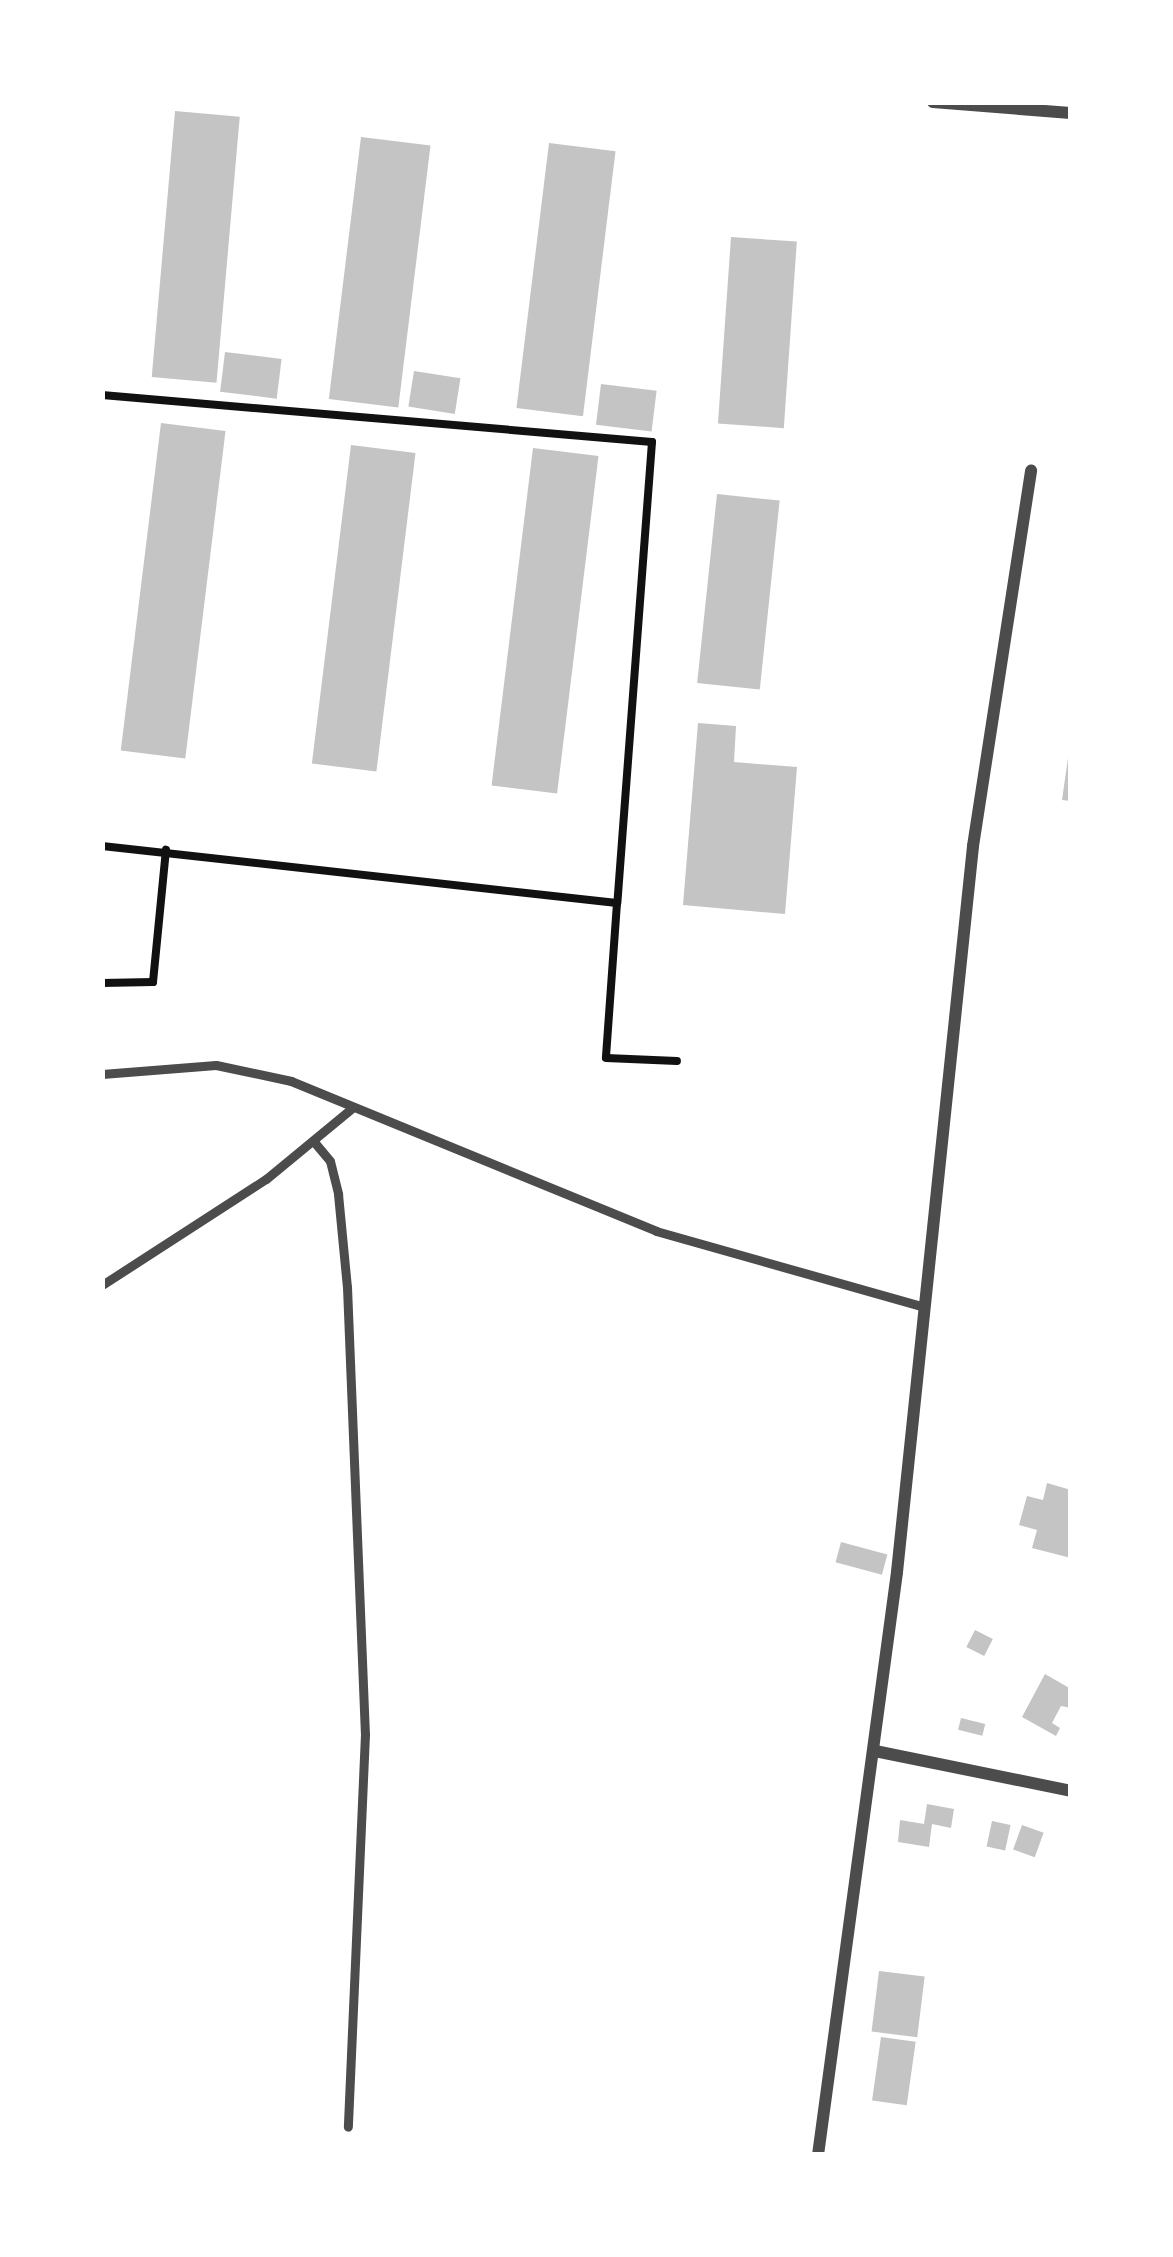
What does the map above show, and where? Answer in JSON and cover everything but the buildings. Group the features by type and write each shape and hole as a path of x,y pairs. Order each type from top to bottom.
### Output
{"street":[{"path":"933,102 1071,113"},
{"path":"818,2155 875,1751 973,846 1031,470"},
{"path":"875,1751 1071,1791"}],"lane":[{"path":"102,1074 216,1065 291,1082 656,1231 921,1306"},
{"path":"102,1285 315,1143 351,1109"},
{"path":"315,1143 330,1161 338,1194 347,1286 365,1734 349,2127"}],"path":[{"path":"102,395 652,442 606,1058 677,1061"},
{"path":"102,846 166,849 617,903"},
{"path":"102,983 153,982 166,849"}]}
